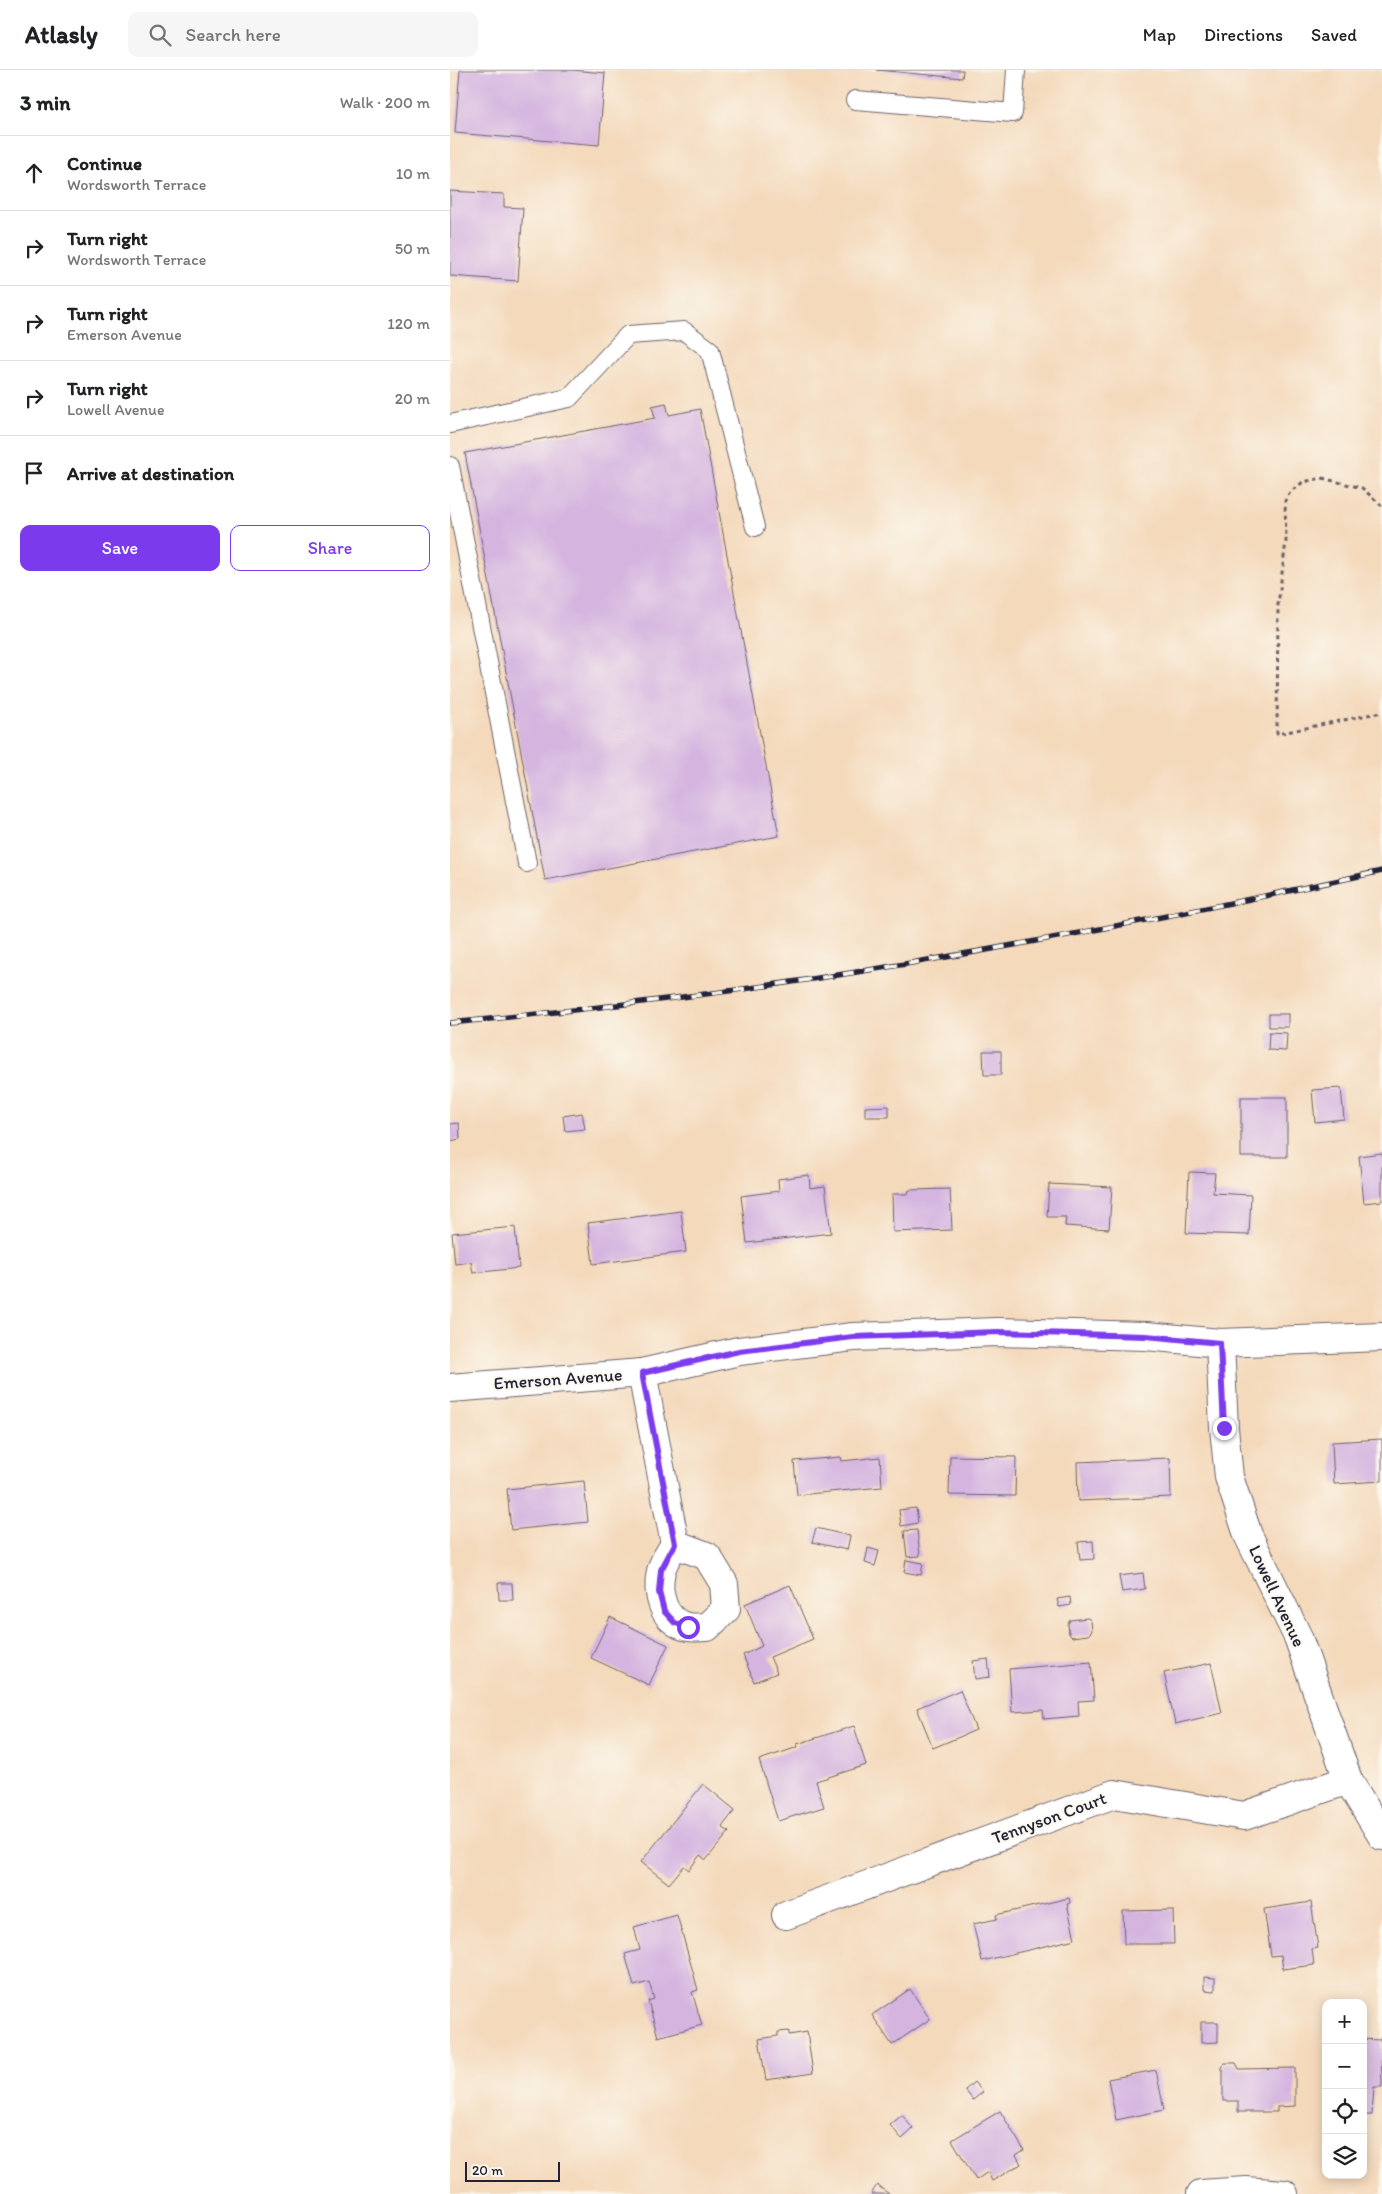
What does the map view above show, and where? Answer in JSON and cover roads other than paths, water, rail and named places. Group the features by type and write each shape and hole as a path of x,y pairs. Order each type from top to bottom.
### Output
{"street":[{"name":"Emerson Avenue","path":"450,1388 642,1373 739,1351 853,1337 998,1332 1146,1336 1220,1343 1382,1336"},
{"name":"Lowell Avenue","path":"1220,1343 1224,1428 1229,1477 1248,1536 1298,1637 1348,1780 1382,1836"},
{"path":"642,1373 675,1544"},
{"name":"Tennyson Court","path":"786,1915 1114,1794 1244,1816 1348,1780"},
{"path":"1201,2194 1246,2191 1284,2194"}],"lane":[{"path":"855,100 1013,114 1016,70"},
{"path":"450,424 569,398 628,335 684,331 710,350 756,527"},
{"path":"450,466 527,863"}],"railway":[{"path":"450,1023 660,1000 869,970 1126,924 1382,871"}]}
